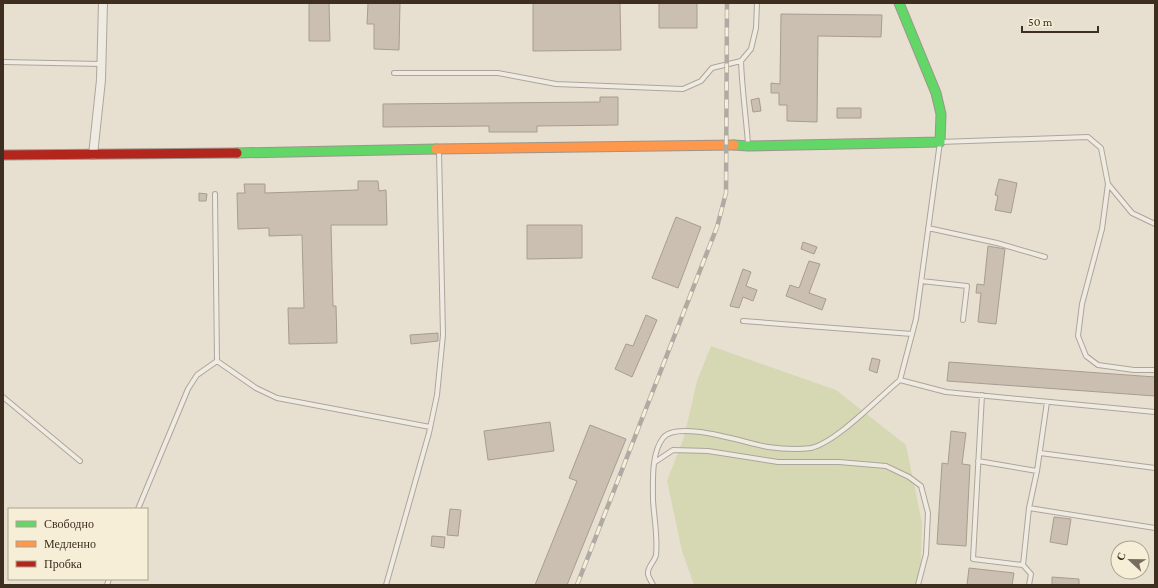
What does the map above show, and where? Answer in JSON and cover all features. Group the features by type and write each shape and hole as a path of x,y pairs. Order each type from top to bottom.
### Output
{"street":[{"path":"93,155 102,64 103,3"},
{"path":"3,155 93,155 726,144 748,146 940,142 941,114 936,93 898,3"}],"lane":[{"path":"394,73 498,73 556,84 683,89 701,81 712,68 741,61 751,49 756,28 757,3"},
{"path":"741,61 742,93 746,114 748,146"},
{"path":"3,62 102,64"},
{"path":"653,585 648,574 656,556 653,472 663,438 669,433 679,431 695,431 769,447 791,449 811,448 824,443 840,432 900,380 912,334 921,282 940,142 1088,137 1102,148 1108,184 1102,230 1082,304 1078,336 1086,356 1098,365 1134,370 1155,370"},
{"path":"386,585 430,427 437,395 443,335 439,148"},
{"path":"1108,184 1132,213 1155,224"},
{"path":"215,194 216,362"},
{"path":"928,228 997,243 1045,257"},
{"path":"921,282 966,286 962,320"},
{"path":"743,321 912,334"},
{"path":"216,362 256,388 278,398 430,427"},
{"path":"138,508 188,389 198,375 216,362"},
{"path":"900,380 946,392 1155,412"},
{"path":"982,395 973,559 1023,565 1031,574 1029,585"},
{"path":"3,397 80,461"},
{"path":"1023,565 1029,508 1037,471 1047,402"},
{"path":"655,463 673,450 708,450 778,462 839,462 886,466 909,477 921,486 928,513 926,554 918,585"},
{"path":"1040,453 1155,468"},
{"path":"978,461 1037,471"},
{"path":"1029,508 1155,528"}],"green space":[{"path":"711,346 836,390 906,445 922,523 920,585 694,585 682,551 667,481 684,437 697,381"}],"building":[{"path":"309,3 329,3 330,41 309,41"},
{"path":"368,3 400,3 399,50 374,49 374,24 367,24"},
{"path":"533,3 620,3 621,50 533,51"},
{"path":"659,3 697,3 697,28 659,28"},
{"path":"781,14 882,15 881,37 818,36 817,122 787,121 787,105 779,105 779,93 771,93 771,83 780,84"},
{"path":"600,97 618,97 618,125 537,126 537,132 489,132 489,126 383,127 383,104 600,102"},
{"path":"759,98 761,111 753,112 751,100"},
{"path":"837,108 861,108 861,118 837,118"},
{"path":"999,179 1017,183 1011,213 995,210 998,196 995,195"},
{"path":"358,181 378,181 379,191 386,190 387,225 331,225 333,306 336,306 337,343 289,344 288,308 304,308 302,235 269,236 269,228 238,229 237,193 245,193 244,184 265,184 265,193 358,190"},
{"path":"199,193 207,194 206,201 199,201"},
{"path":"676,217 701,227 678,288 652,278"},
{"path":"527,225 582,225 582,258 527,259"},
{"path":"803,242 817,247 814,254 801,249"},
{"path":"988,246 1005,249 996,324 978,322 981,293 976,293 977,284 984,285"},
{"path":"809,261 820,264 809,293 826,299 822,310 786,296 790,285 799,288"},
{"path":"743,269 751,272 746,286 757,290 753,301 743,297 739,308 730,306"},
{"path":"646,315 657,320 632,377 615,369 626,344 633,346"},
{"path":"438,333 438,341 411,344 410,335"},
{"path":"872,358 880,360 877,373 869,370"},
{"path":"949,362 1155,377 1155,396 947,381"},
{"path":"550,422 554,451 488,460 484,431"},
{"path":"590,425 626,439 567,585 535,585 577,481 569,478"},
{"path":"951,431 966,433 962,464 970,465 966,546 937,544 942,463 948,464"},
{"path":"450,509 461,510 458,536 447,535"},
{"path":"1054,517 1071,519 1067,545 1050,542"},
{"path":"432,536 445,537 444,548 431,546"},
{"path":"969,568 1014,573 1012,585 967,585"},
{"path":"1052,577 1079,579 1079,585 1052,585"}],"railway":[{"path":"577,585 717,227 726,193 727,3"}],"traffic: fast":[{"path":"734,145 748,146 940,142 941,114 936,93 899,3"},
{"path":"237,153 436,149"}],"traffic: slow":[{"path":"436,149 734,145"}],"traffic: jam":[{"path":"3,155 237,153"}]}
